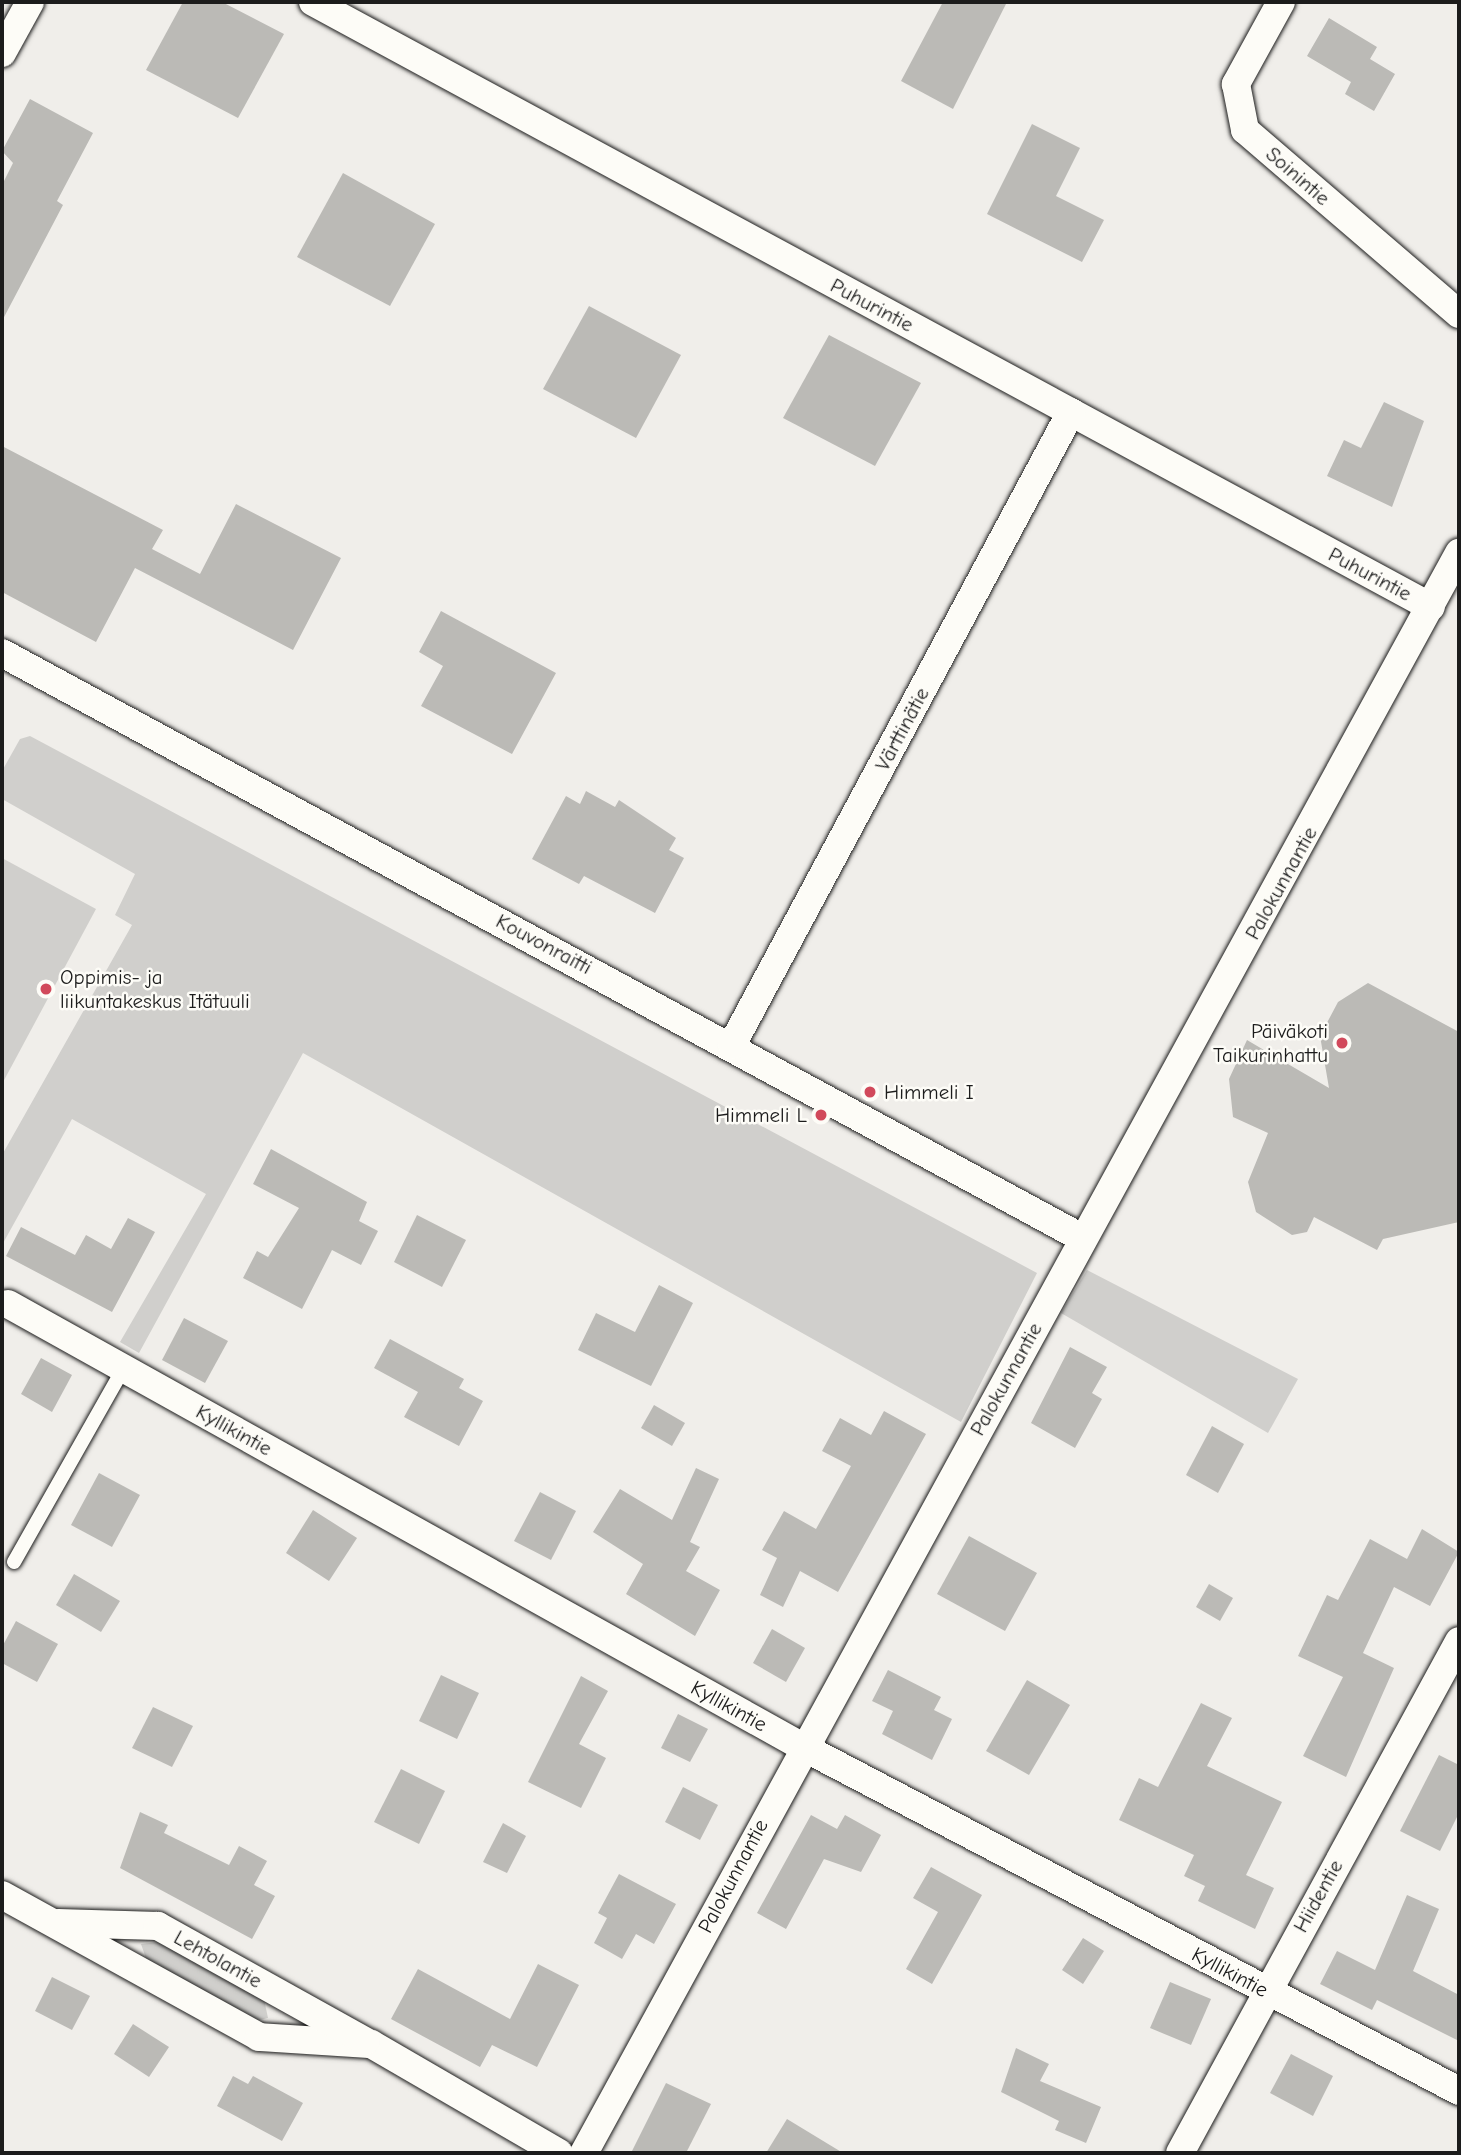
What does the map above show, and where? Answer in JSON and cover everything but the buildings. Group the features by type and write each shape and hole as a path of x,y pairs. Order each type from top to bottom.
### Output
{"street":[{"path":"2,54 30,2"},
{"name":"Puhurintie","path":"313,2 1431,607"},
{"name":"Soinintie","path":"1281,2 1236,84 1245,130 1459,314"},
{"name":"Värttinätie","path":"732,1045 1070,412"},
{"name":"Palokunnantie","path":"584,2153 803,1747 1459,554"},
{"name":"Kouvonraitti","path":"2,653 732,1045 1084,1239"},
{"name":"Kyllikintie","path":"8,1304 803,1747 1459,2091"},
{"name":"Hiidentie","path":"1180,2153 1459,1641"},
{"name":"Lehtolantie","path":"2,1895 259,2037 371,2044"},
{"name":"Lehtolantie","path":"52,1923 158,1926 371,2044 559,2153"}],"lane":[{"path":"15,1562 123,1369"}],"shaded area":[{"path":"30,736 1037,1273 961,1422 303,1053 139,1353 120,1342 206,1194 72,1119 2,1245 2,1155 132,925 115,915 135,874 2,799 2,771 20,739"},
{"path":"2,858 96,909 2,1084"},
{"path":"1087,1270 1298,1379 1268,1433 1061,1313"},
{"path":"166,1941 264,1999 268,2018 251,2022 149,1967 141,1944"}],"place":[{"name":"Oppimis- ja liikuntakeskus Itätuuli","path":"46,989"},
{"name":"Päiväkoti Taikurinhattu","path":"1342,1043"},
{"name":"Himmeli I","path":"870,1092"},
{"name":"Himmeli L","path":"821,1115"}]}
